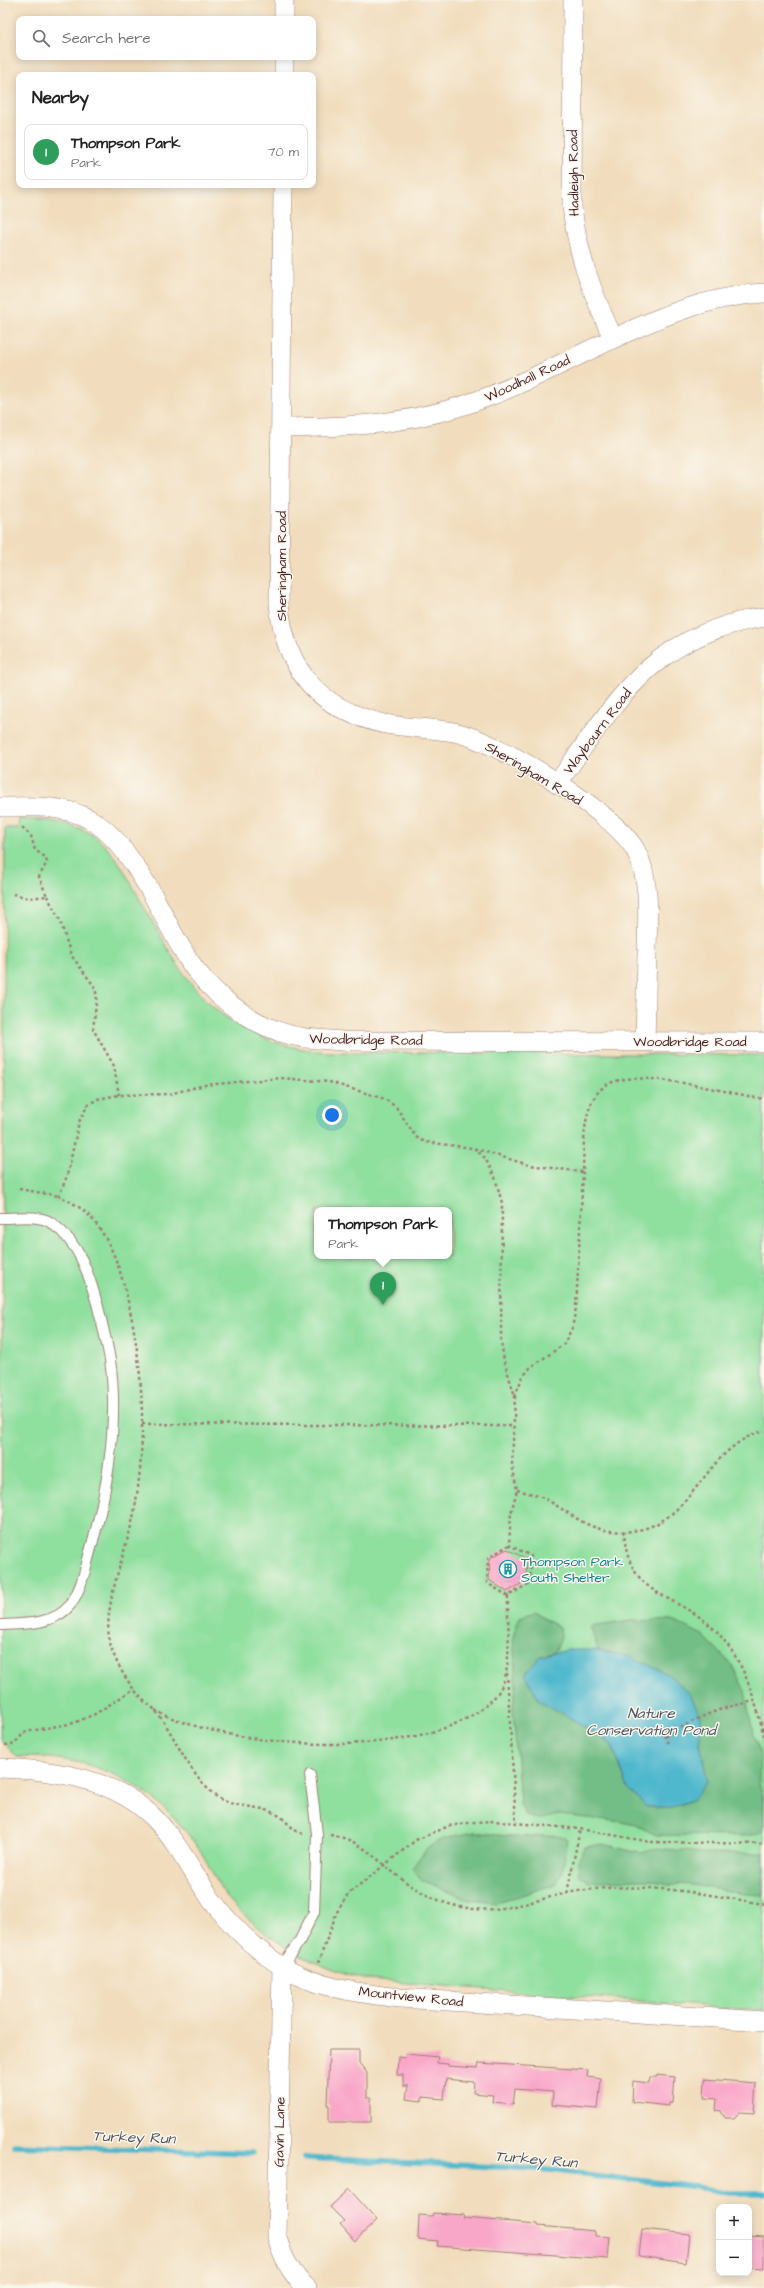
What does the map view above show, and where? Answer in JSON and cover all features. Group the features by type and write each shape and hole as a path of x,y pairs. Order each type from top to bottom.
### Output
{"street":[{"path":"284,0 284,16"},
{"name":"Hadleigh Road","path":"573,0 572,206 574,229 582,261 597,304 613,338"},
{"path":"284,60 284,72"},
{"name":"Sheringham Road","path":"283,188 282,428 279,604 281,628 287,649 298,670 312,687 331,704 358,716 386,724 455,732 490,744 557,784 604,816 618,828 636,851 645,877 648,914 645,1041"},
{"name":"Woodhall Road","path":"282,428 352,427 399,422 450,410 491,396 613,338 676,311 705,302 764,293"},
{"name":"Waybourn Road","path":"557,784 623,693 647,670 674,648 710,631 741,620 764,617"},
{"name":"Woodbridge Road","path":"0,807 38,807 69,811 89,819 102,828 128,854 194,968 214,992 242,1014 271,1029 304,1038 342,1040 764,1042"},
{"name":"Mountview Road","path":"0,1768 66,1774 92,1781 144,1810 157,1821 181,1852 214,1903 227,1919 251,1942 282,1966 312,1980 360,1992 400,1998 764,2021"},
{"name":"Gavin Lane","path":"282,1966 277,2236 280,2251 287,2264 296,2278 307,2288"}],"lane":[{"path":"0,1218 31,1218 52,1223 73,1242 89,1272 100,1317 110,1360 113,1410 111,1456 102,1502 81,1582 70,1604 57,1615 43,1621 28,1624 0,1625"},
{"path":"282,1966 299,1942 314,1912 317,1834 310,1775"}],"path":[{"path":"16,825 26,830 31,836 35,850 45,857 47,862 38,877 60,920 71,955 94,986 97,996 93,1029 114,1066 119,1095"},
{"path":"13,894 28,898 47,896"},
{"path":"59,1196 68,1176 83,1112 87,1106 97,1099 119,1095 170,1094 205,1085 264,1079 294,1078 316,1080 347,1087 390,1101 396,1107 416,1137 422,1141 473,1148 529,1165 583,1172"},
{"path":"509,1545 511,1513 518,1490 512,1464 512,1426 515,1396 522,1378 530,1368 562,1347 574,1322 586,1128 592,1102 600,1090 615,1081 643,1078 764,1099"},
{"path":"473,1148 488,1162 501,1198 501,1345 506,1371 515,1396"},
{"path":"19,1188 59,1196 79,1207 92,1219 110,1245 118,1264 137,1345 141,1382 142,1424 134,1512 108,1618 109,1637 113,1653 134,1689 154,1710 197,1775 217,1797 225,1801 271,1812 299,1833 335,1836 349,1840 384,1864 407,1883 439,1902 469,1909 483,1910 514,1907 567,1893 617,1887 649,1888 704,1893 764,1904"},
{"path":"142,1424 512,1426"},
{"path":"518,1490 549,1500 572,1517 591,1527 624,1531 647,1527 674,1512 725,1453 745,1438 764,1431"},
{"path":"624,1531 629,1558 642,1581 652,1591 694,1614 714,1629 742,1664 755,1701 764,1736"},
{"path":"508,1596 530,1583 531,1556 509,1545"},
{"path":"508,1596 487,1584 488,1558 509,1545"},
{"path":"508,1596 507,1665 516,1823"},
{"path":"154,1710 176,1720 206,1730 281,1741 326,1744 402,1738 440,1729 477,1711 491,1700 500,1689 504,1682 507,1665"},
{"path":"5,1745 14,1744 25,1732 74,1723 95,1714 134,1689"},
{"path":"665,1736 700,1716 731,1706 755,1701"},
{"path":"660,1730 668,1743"},
{"path":"317,1965 343,1901 358,1884 416,1840 440,1829 475,1822 495,1821 580,1829 651,1842 764,1844"},
{"path":"567,1893 580,1829"}],"green space":[{"path":"19,819 50,821 71,825 99,840 124,870 171,954 183,973 203,998 234,1023 269,1040 288,1046 328,1052 764,1055 764,2011 368,1980 330,1969 278,1942 263,1931 233,1904 222,1891 201,1852 179,1823 160,1804 140,1789 96,1767 71,1761 17,1757 0,1739 5,828 18,828"},
{"path":"534,1611 545,1620 560,1627 561,1637 555,1652 541,1656 568,1716 612,1745 628,1788 646,1807 672,1807 694,1799 707,1780 700,1743 699,1716 631,1657 598,1650 590,1626 631,1620 673,1621 703,1635 732,1665 745,1691 751,1723 760,1755 759,1782 764,1804 764,1829 758,1834 744,1836 656,1835 636,1825 615,1821 559,1815 539,1820 526,1816 520,1804 513,1708 516,1684 513,1636 520,1616"},
{"path":"475,1832 515,1837 554,1835 568,1839 562,1873 556,1884 497,1903 469,1900 423,1881 412,1869 425,1851 431,1846 445,1838"},
{"path":"602,1844 640,1853 658,1848 701,1853 764,1853 764,1895 745,1894 693,1885 667,1884 651,1880 589,1881 579,1876 578,1861 585,1847"}],"water":[{"name":"Nature Conservation Pond","path":"567,1650 598,1650 631,1657 668,1674 690,1694 700,1716 700,1743 707,1780 694,1799 672,1807 646,1807 628,1788 612,1745 592,1731 539,1700 525,1674 541,1656"}],"building":[{"name":"Thompson Park South Shelter","path":"507,1549 527,1559 526,1581 507,1592 489,1580 490,1558"},
{"path":"329,2050 359,2050 359,2063 367,2073 367,2098 371,2098 371,2122 329,2122 329,2105 327,2105"},
{"path":"406,2054 438,2057 437,2063 448,2064 448,2066 478,2068 479,2063 588,2070 587,2077 601,2079 598,2109 552,2105 553,2092 515,2089 513,2104 492,2102 493,2095 473,2093 474,2082 446,2079 444,2099 422,2097 422,2101 406,2099 408,2086 403,2086 403,2075 397,2075 398,2057 405,2058"},
{"path":"657,2075 675,2077 673,2103 669,2103 669,2106 632,2102 633,2081 649,2083 650,2077 657,2077"},
{"path":"705,2079 756,2083 754,2113 740,2112 734,2118 725,2118 721,2111 716,2110 717,2099 704,2098"},
{"path":"349,2189 377,2220 355,2241 340,2224 344,2221 330,2207"},
{"path":"433,2213 464,2215 463,2218 538,2224 538,2226 595,2231 595,2236 610,2237 608,2259 437,2246 438,2241 418,2239 419,2215 432,2216"},
{"path":"642,2229 689,2234 686,2263 639,2256"},
{"path":"752,2236 764,2237 764,2269 752,2268"}],"waterway":[{"name":"Turkey Run","path":"14,2145 253,2153"},
{"name":"Turkey Run","path":"304,2158 540,2169 697,2187 728,2193 764,2193"}],"place":[{"name":"Thompson Park","path":"383,1305"},
{"name":"Thompson Park South Shelter","path":"508,1569"}]}
